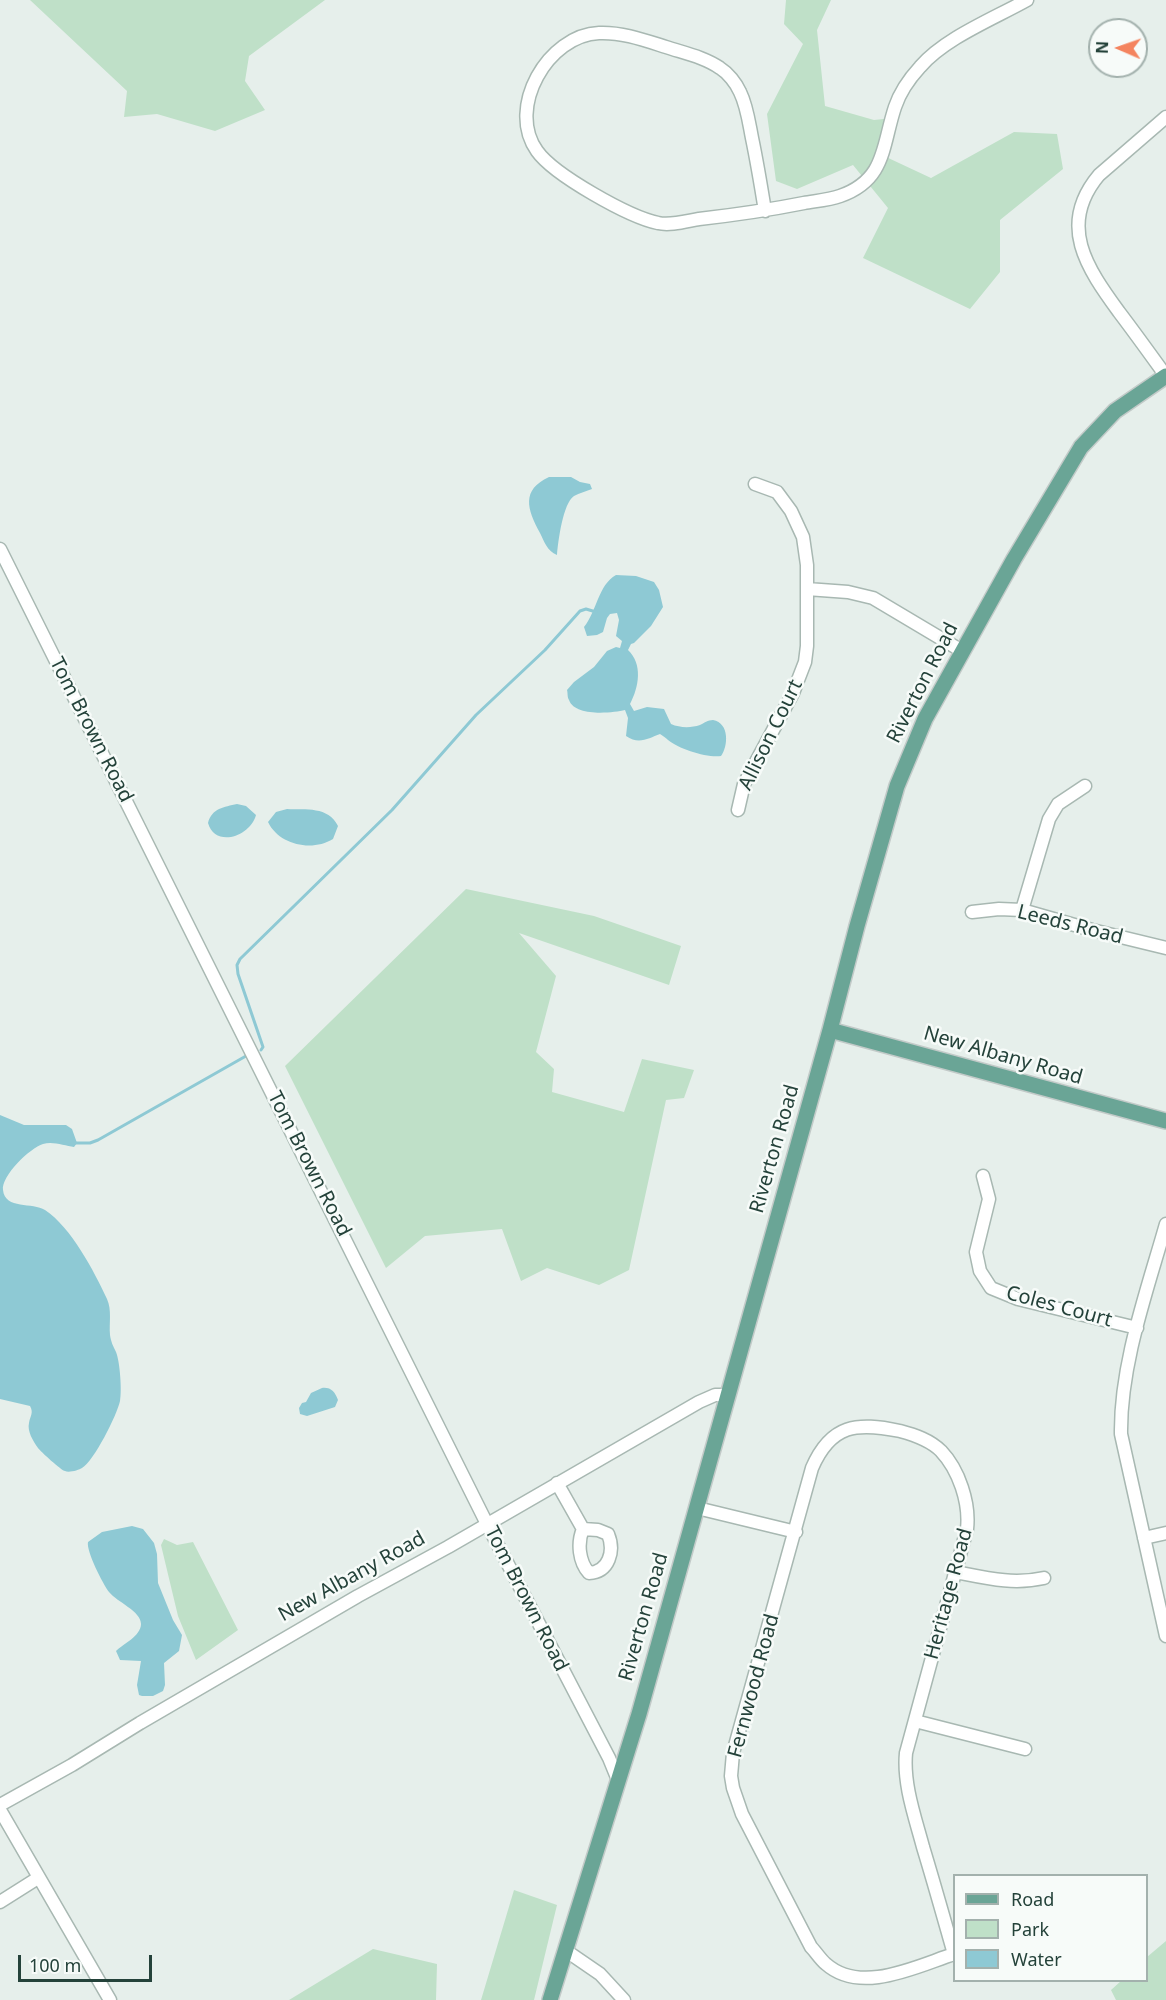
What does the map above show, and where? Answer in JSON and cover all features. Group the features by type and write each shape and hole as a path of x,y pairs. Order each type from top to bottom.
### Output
{"main road":[{"name":"Riverton Road","path":"550,2000 639,1714 830,1030 856,926 897,786 925,719 1081,447 1115,411 1166,376"},
{"name":"New Albany Road","path":"830,1030 1166,1121"}],"street":[{"path":"765,211 747,112 740,92 729,75 721,68 703,58 625,34 607,32 589,33 572,38 557,49 538,73 528,107 528,132 537,151 556,170 640,218 661,224 765,211 840,196 862,185 878,168 896,106 906,84 922,65 952,41 1027,0"},
{"path":"1166,117 1099,175 1090,186 1083,198 1078,225 1081,251 1086,263 1166,376"},
{"name":"Allison Court","path":"738,810 744,784 793,693 805,662 807,646 807,566 803,537 792,511 777,492 755,484"},
{"name":"Tom Brown Road","path":"0,549 487,1524 618,1779"},
{"path":"807,589 848,592 873,598 962,651"},
{"path":"1022,910 1049,819 1058,804 1084,786"},
{"name":"Leeds Road","path":"972,912 999,909 1022,910 1166,948"},
{"name":"Coles Court","path":"983,1176 988,1199 976,1252 980,1271 991,1288 1018,1299 1137,1328"},
{"path":"1166,1224 1137,1328 1120,1406 1121,1434 1166,1636"},
{"name":"New Albany Road","path":"0,1805 358,1596 699,1402 715,1395 728,1395"},
{"name":"Heritage Road","path":"795,1532 812,1468 820,1449 834,1436 860,1426 908,1433 926,1440 940,1450 951,1464 965,1498 967,1528 906,1753 907,1785 953,1950"},
{"path":"557,1484 583,1529"},
{"path":"697,1508 795,1532"},
{"name":"Fernwood Road","path":"795,1532 733,1753 732,1782 742,1815 811,1947 825,1964 846,1975 871,1978 896,1973 953,1954"},
{"path":"1144,1538 1166,1533"},
{"path":"956,1572 1006,1582 1027,1582 1044,1578"},
{"path":"915,1721 1025,1749"},
{"path":"0,1810 110,2000"},
{"path":"0,1902 38,1878"},
{"path":"565,1950 600,1974 624,2000"}],"green space":[{"path":"30,0 325,0 249,56 245,81 265,110 215,131 157,114 124,117 127,91"},
{"path":"786,0 831,0 817,30 825,106 874,120 893,118 884,156 931,178 1014,132 1057,134 1063,169 1000,220 1000,272 970,309 863,258 888,208 853,165 797,189 776,181 767,114 803,44 784,24"},
{"path":"466,889 594,916 681,946 669,985 519,933 556,976 536,1052 554,1069 552,1092 624,1112 642,1059 694,1070 684,1098 666,1100 629,1270 599,1285 547,1268 521,1281 502,1229 425,1236 386,1268 285,1066"},
{"path":"164,1539 177,1545 193,1542 238,1630 196,1660 178,1616 161,1545"},
{"path":"514,1890 557,1905 534,2000 481,2000"},
{"path":"1166,1941 1166,2000 1116,2000 1111,1990 1120,1982 1148,1982 1148,1956"},
{"path":"373,1949 437,1964 436,2000 289,2000"}],"water":[{"path":"549,477 571,477 590,484 592,489 570,500 562,523 557,555 546,546 532,516 529,501 534,488"},
{"path":"616,575 636,576 654,582 659,590 663,607 651,626 631,644 628,650 638,669 636,690 630,704 634,711 647,707 664,709 671,724 682,727 697,726 711,720 719,722 726,736 721,756 708,756 686,750 660,734 644,740 631,739 626,736 628,718 625,710 603,713 586,711 578,709 569,700 567,690 574,682 594,667 607,651 616,647 620,648 622,641 616,636 619,620 617,613 610,614 603,632 597,635 587,636 584,627 605,585"},
{"path":"237,804 246,806 256,815 253,823 240,834 232,837 218,835 212,831 208,823 212,814 219,809"},
{"path":"287,809 316,810 328,815 338,826 333,839 316,845 306,845 288,841 280,836 268,822 276,812"},
{"path":"0,1115 24,1125 66,1125 72,1129 77,1143 74,1147 51,1143 37,1147 11,1170 3,1190 9,1200 45,1210 64,1227 89,1263 109,1303 110,1335 120,1369 120,1401 110,1427 93,1457 82,1468 74,1471 63,1470 36,1445 29,1429 32,1413 30,1406 0,1399"},
{"path":"322,1388 330,1389 336,1395 338,1400 335,1407 307,1416 300,1414 299,1408 302,1403 306,1402 311,1393"},
{"path":"132,1526 143,1529 154,1543 157,1554 158,1583 173,1620 182,1635 179,1651 164,1663 163,1691 153,1696 139,1695 137,1685 141,1661 120,1660 116,1651 138,1632 140,1619 109,1592 88,1546 88,1542 102,1532"}],"waterway":[{"path":"261,1050 263,1047 238,974 237,965 240,959 392,810 476,715 545,650 580,611 586,609 596,612"},
{"path":"75,1143 90,1143 98,1140 246,1056"}]}
